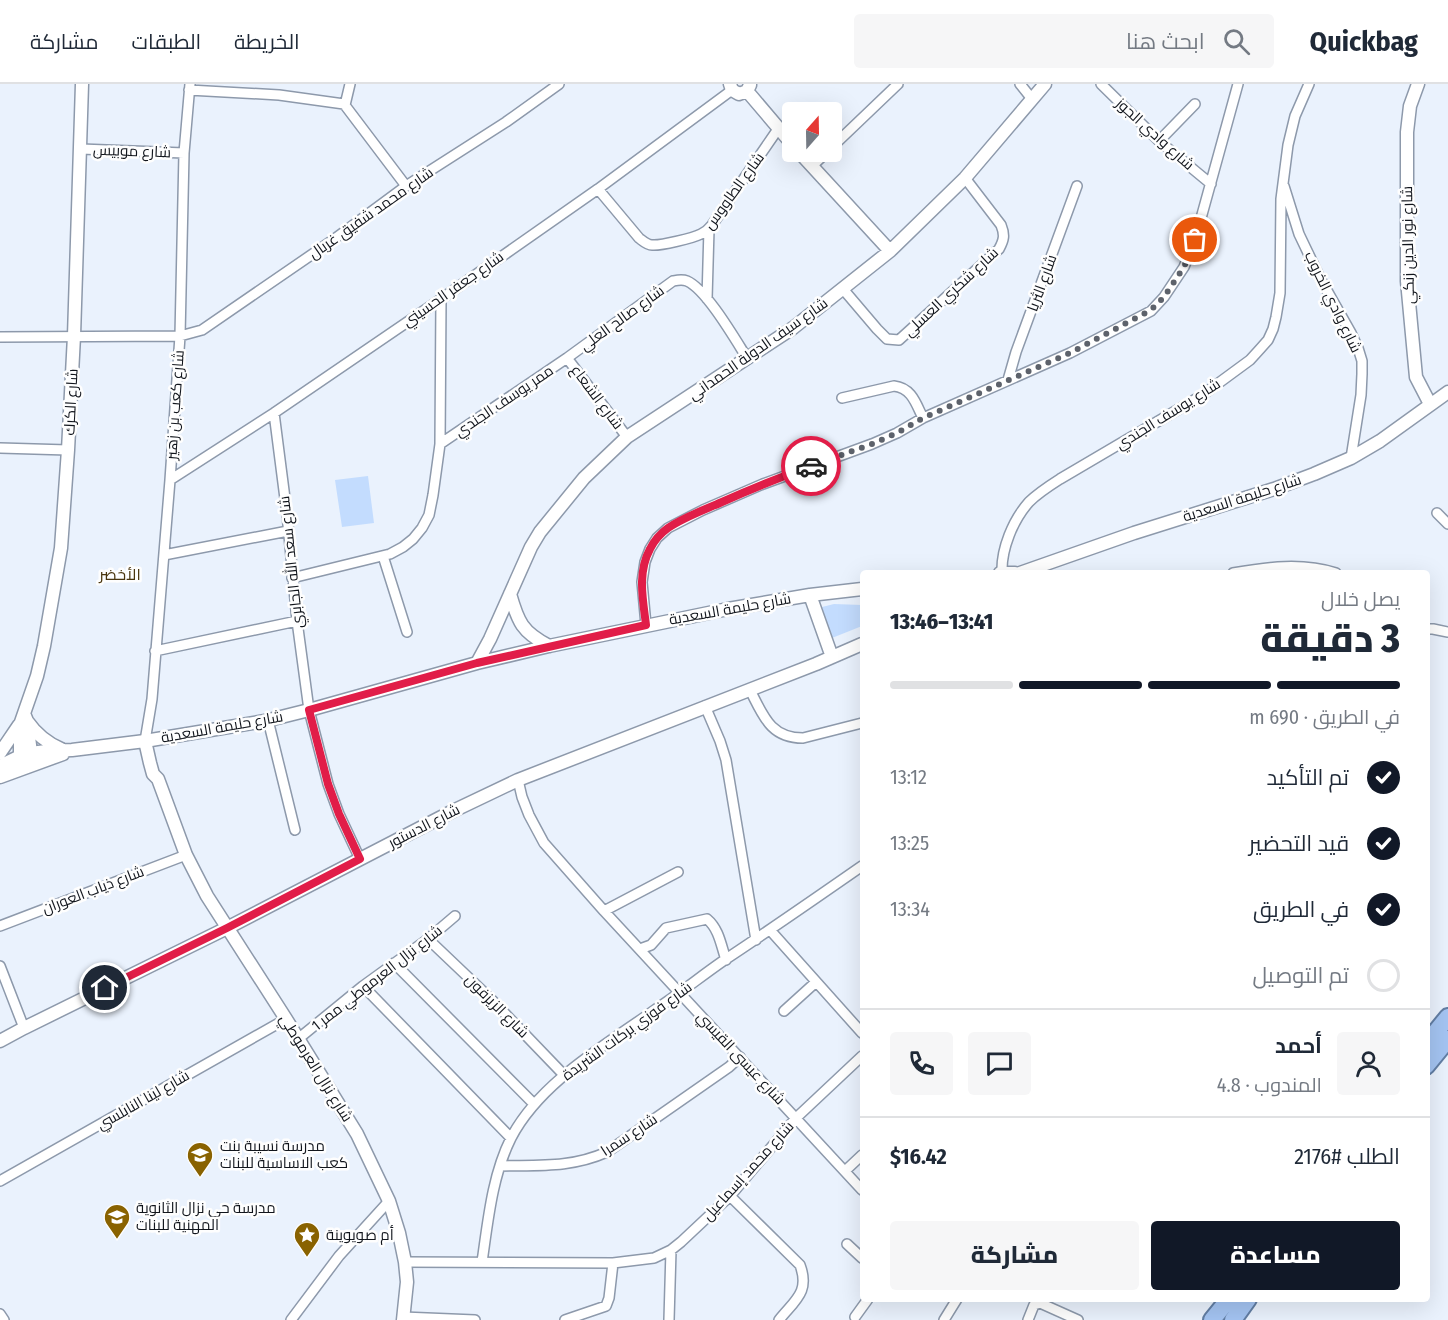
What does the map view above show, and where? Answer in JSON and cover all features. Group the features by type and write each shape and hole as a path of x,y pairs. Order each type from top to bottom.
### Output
{"highway":[{"path":"1430,1039 1448,1017"},
{"path":"1430,1061 1448,1039"},
{"path":"1212,1320 1227,1302"},
{"path":"1233,1320 1246,1302"}],"street":[{"name":"شارع الكرك","path":"26,761 24,719 37,676 61,548 74,336 82,84"},
{"path":"279,95 281,84"},
{"path":"345,105 350,84"},
{"path":"842,137 898,84"},
{"path":"1020,84 1032,99"},
{"name":"شارع سيف الدولة الحمداني","path":"477,663 531,547 540,532 584,478 627,437 793,328 890,251 965,178 1045,84"},
{"name":"شارع وادي الجوز","path":"1102,84 1159,141 1211,184"},
{"path":"646,625 642,582 645,562 657,538 668,528 763,484 897,433 923,418 1070,353 1151,310 1164,297 1184,267 1195,240 1238,84"},
{"name":"شارع يوسف الجندي","path":"1001,570 1007,542 1016,522 1031,501 1045,489 1201,396 1236,371 1260,350 1273,329 1280,293 1281,200 1288,145 1295,116 1309,84"},
{"name":"شارع نور الدين زنكي","path":"1418,84 1410,106 1407,132 1407,281 1416,377 1430,404"},
{"name":"شارع محمد شفيق غربال","path":"0,337 180,336 195,333 333,240 406,186 506,122 556,85"},
{"path":"189,87 279,95 345,105 406,186"},
{"name":"شارع كعب بن زهير","path":"149,740 180,336 184,153 189,87"},
{"path":"731,87 739,94 749,87 782,133"},
{"name":"شارع جعفر الحسيني","path":"170,480 274,413 598,189 731,87"},
{"path":"1159,141 1195,104"},
{"name":"شارع الطاووس","path":"598,189 639,238 646,243 660,244 698,235 709,229 778,129"},
{"name":"شارع موبيس","path":"81,149 184,153"},
{"path":"808,162 890,251"},
{"path":"812,166 816,162"},
{"name":"شارع شكري العسلي","path":"843,289 887,339 899,340 999,249 1004,241 1001,225 965,178"},
{"name":"شارع وادي الخروب","path":"1283,184 1299,234 1321,280 1351,333 1362,361 1360,395 1351,458"},
{"name":"شارع الثريا","path":"1008,380 1016,352 1077,186"},
{"path":"707,299 709,229"},
{"name":"شارع صالح العلي","path":"567,358 673,281 679,280 689,282 707,299 747,358"},
{"path":"292,578 390,554 413,539 429,515 440,444 441,298"},
{"name":"ممر يوسف الجندي","path":"440,444 567,358"},
{"name":"شارع الشعاع","path":"567,358 627,437"},
{"path":"842,398 894,386 900,387 906,389 911,395 923,418"},
{"name":"شارع حليمة السعدية","path":"1029,570 1314,474 1351,458 1380,441 1448,392"},
{"name":"شارع سعد الله الجابري","path":"274,413 309,710 328,784 360,859"},
{"path":"0,448 68,450"},
{"path":"1437,513 1448,524"},
{"path":"164,555 288,531"},
{"path":"383,556 407,632"},
{"path":"1256,570 1298,566 1324,570"},
{"name":"شارع حليمة السعدية","path":"0,766 67,750 149,740 268,720 477,663 549,646 728,609 860,589"},
{"path":"510,594 519,623 536,640 549,646"},
{"path":"810,595 832,657"},
{"path":"155,651 297,621"},
{"path":"1430,628 1448,632"},
{"name":"شارع الدستور","path":"0,1041 518,780 860,645"},
{"path":"750,690 772,728 784,735 803,738 860,724"},
{"path":"705,706 726,760 756,940"},
{"path":"0,753 24,719 47,742 67,750"},
{"path":"268,720 295,830"},
{"name":"شارع نزال العرموطي","path":"149,740 153,774 158,778 186,855 207,896 357,1134 389,1201 405,1262 407,1282 403,1318"},
{"name":"شارع حليمة السعدية","path":"0,777 26,761"},
{"name":"شارع عيسى القيسي","path":"518,780 529,815 544,843 860,1188"},
{"name":"شارع ذياب العوران","path":"0,926 186,855"},
{"name":"شارع فوزي بركات الشريدة","path":"482,1262 493,1190 500,1166 512,1138 534,1104 564,1075 860,867"},
{"path":"604,911 678,872"},
{"name":"شارع نزال العرموطي ممر 1","path":"298,1039 455,916"},
{"path":"640,949 651,945 666,928 707,919 713,924 726,960"},
{"path":"770,930 860,1031"},
{"name":"شارع الزيزفون","path":"428,939 490,998 564,1075"},
{"path":"394,963 534,1104"},
{"path":"0,966 24,1028"},
{"path":"784,1011 816,982"},
{"path":"363,986 512,1138"},
{"name":"شارع لينا النابلسي","path":"0,1181 286,1019"},
{"name":"شارع سمرا","path":"500,1166 557,1165 591,1159 607,1152 740,1057"},
{"name":"شارع محمد إسماعيل","path":"405,1262 613,1263 654,1258 681,1242 730,1196 796,1118 860,1058"},
{"path":"845,1171 860,1157"},
{"path":"730,1196 800,1265 804,1286 779,1320"},
{"path":"291,1320 339,1256 389,1201"},
{"path":"847,1244 860,1256"},
{"path":"669,1320 671,1250"},
{"path":"565,1320 606,1306 613,1263"},
{"path":"855,1317 866,1302"},
{"path":"944,1320 955,1302"},
{"path":"1028,1320 1034,1305 1040,1303 1078,1320"},
{"path":"0,1314 4,1320"},
{"path":"403,1318 475,1320"}],"shaded area":[{"path":"368,476 374,523 342,527 335,480"},
{"path":"834,604 860,605 860,627 832,638 822,607"}],"way so far":[{"path":"811,466 897,433 923,418 1070,353 1151,310 1174,283 1184,267 1195,240"}],"place":[{"name":"مدرسة نسيبة بنت كعب الاساسية للبنات","path":"200,1178"},
{"name":"مدرسة حي نزال الثانوية المهنية للبنات","path":"117,1240"},
{"name":"أم صويوينة","path":"307,1258"}],"district":[{"name":"الأخضر","path":"120,574"}],"route":[{"path":"105,988 360,859 328,784 309,710 477,663 646,625 643,573 647,556 657,538 668,528 703,510 811,466"}]}
